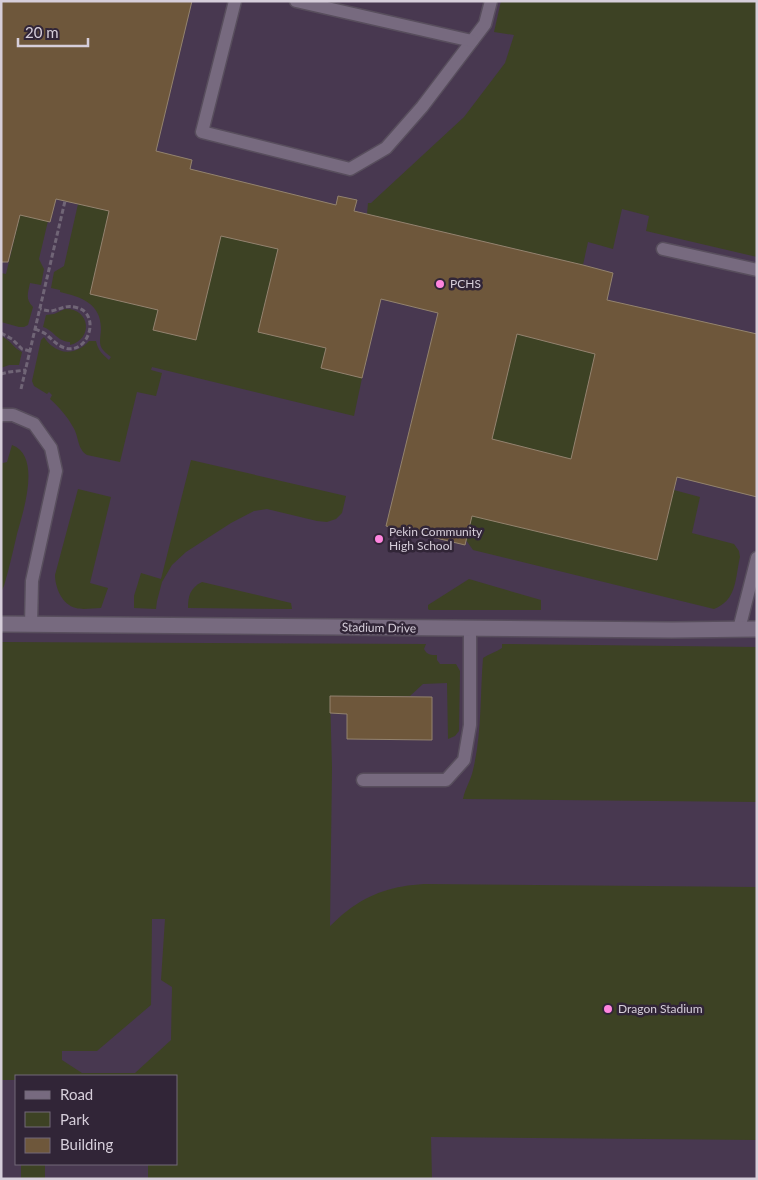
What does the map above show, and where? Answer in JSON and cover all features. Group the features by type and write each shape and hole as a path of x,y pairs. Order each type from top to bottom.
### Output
{"street":[{"name":"Stadium Drive","path":"1,624 757,629"}],"lane":[{"path":"235,1 202,132 350,169 386,148 422,107 485,24 490,1"},
{"path":"296,1 472,41"},
{"path":"663,249 757,270"},
{"path":"1,415 13,415 34,424 51,448 56,471 32,581 30,625"},
{"path":"739,629 757,558"},
{"path":"363,780 446,780 464,760 470,725 470,628"}],"path":[{"path":"22,389 65,201"},
{"path":"35,330 67,349 83,344 89,333 90,324 87,315 80,308 68,305 50,311 40,309"},
{"path":"1,333 12,339 22,349 30,351"},
{"path":"1,374 26,370"}],"shaded area":[{"name":"Pekin Community High School","path":"1,1 757,1 757,1179 1,1179"}],"green space":[{"path":"501,1 757,1 757,257 646,231 649,216 622,209 613,249 588,242 583,265 367,214 368,203 371,203 464,117 505,63 514,35 494,32"},
{"path":"78,204 109,211 90,294 158,310 153,330 196,340 221,236 278,249 258,332 326,348 321,368 362,378 354,416 152,367 151,370 162,373 156,396 137,392 120,462 87,455 81,449 75,431 68,419 50,399 52,395 34,386 32,381 41,340 44,337 57,349 67,352 81,348 89,341 96,341 102,354 109,360 111,357 101,348 100,320 94,307 82,299 51,288 54,272 64,266"},
{"path":"20,215 48,221 39,259 44,269 41,285 30,283 28,299 33,307 28,325 24,327 1,322 1,273 6,274"},
{"path":"65,309 80,313 86,324 86,331 83,337 78,342 70,345 70,342 58,338 43,327 46,315"},
{"path":"517,334 595,354 571,459 492,439"},
{"path":"1,336 22,352 19,365 9,365 1,368"},
{"path":"12,445 21,451 26,460 28,485 23,512 1,592 1,462 7,462"},
{"path":"191,460 346,496 342,513 336,519 327,522 267,509 254,511 231,523 186,552 172,565 162,582 156,609 134,608 134,596 141,573 161,579"},
{"path":"78,489 111,497 90,583 108,588 101,608 82,609 71,606 60,595 55,580"},
{"path":"674,490 700,497 692,533 734,544 739,551 740,557 734,588 727,600 714,609 473,550 466,540 472,515 657,560"},
{"path":"469,579 541,600 541,610 428,609 428,605"},
{"path":"202,582 291,603 292,609 188,608 190,593"},
{"path":"1,642 426,644 425,651 429,654 437,655 437,660 440,664 456,664 460,671 459,731 455,736 448,739 447,683 423,684 410,696 330,696 332,767 330,926 356,904 365,899 393,888 413,885 757,887 757,1140 431,1137 432,1179 148,1179 148,1165 178,1165 178,1075 15,1075 15,1080 1,1080","holes":["152,919 165,919 161,980 172,987 171,1040 135,1073 82,1073 62,1060 62,1051 97,1051 151,1005"]},
{"path":"502,644 757,647 757,802 463,799 472,774 478,742 483,658 502,648"},
{"path":"21,1165 45,1165 45,1179 21,1179"}],"building":[{"name":"PCHS","path":"1,1 192,1 156,151 192,160 190,169 336,205 338,196 357,200 354,211 613,273 607,300 757,334 757,497 677,477 657,560 472,516 465,545 386,526 438,313 381,299 362,378 321,368 326,348 258,332 278,249 221,236 196,340 153,330 158,310 90,294 109,211 56,199 50,222 20,215 8,262 1,262","holes":["517,334 595,354 571,459 492,439"]},
{"path":"330,696 432,697 432,740 347,739 347,714 330,713"}],"place":[{"name":"PCHS","path":"440,284"},
{"name":"Pekin Community High School","path":"379,539"},
{"name":"Dragon Stadium","path":"608,1009"}]}
